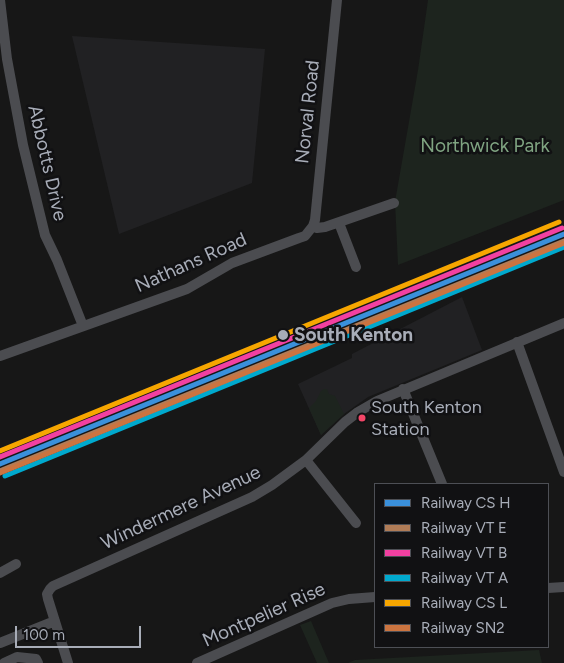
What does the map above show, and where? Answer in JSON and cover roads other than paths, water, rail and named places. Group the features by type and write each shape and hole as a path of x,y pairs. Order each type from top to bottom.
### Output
{"street":[{"name":"Abbotts Drive","path":"0,0 7,59 23,145 45,235 83,326"},
{"name":"Norval Road","path":"313,226 337,0"},
{"path":"313,226 317,228 325,227 394,203"},
{"path":"339,223 356,267"},
{"name":"Nathans Road","path":"0,356 187,288 232,263 305,236 313,226"},
{"name":"Windermere Avenue","path":"55,621 47,594 53,586 252,497 272,486 306,460 345,422 377,401 564,323"},
{"path":"516,342 564,472"},
{"path":"403,389 442,483"},
{"path":"306,460 356,523"},
{"path":"0,573 16,564"},
{"path":"549,588 564,587"},
{"name":"Montpelier Rise","path":"197,663 332,603 374,597"},
{"path":"0,643 55,621 68,663"},
{"path":"4,663 17,657 36,659 38,663"}],"rail line":[{"name":"SN2","path":"0,473 564,243"}],"place":[{"name":"South Kenton","path":"283,335"},
{"name":"South Kenton Station","path":"362,418"}],"park label":[{"name":"Northwick Park","path":"485,146"}]}
